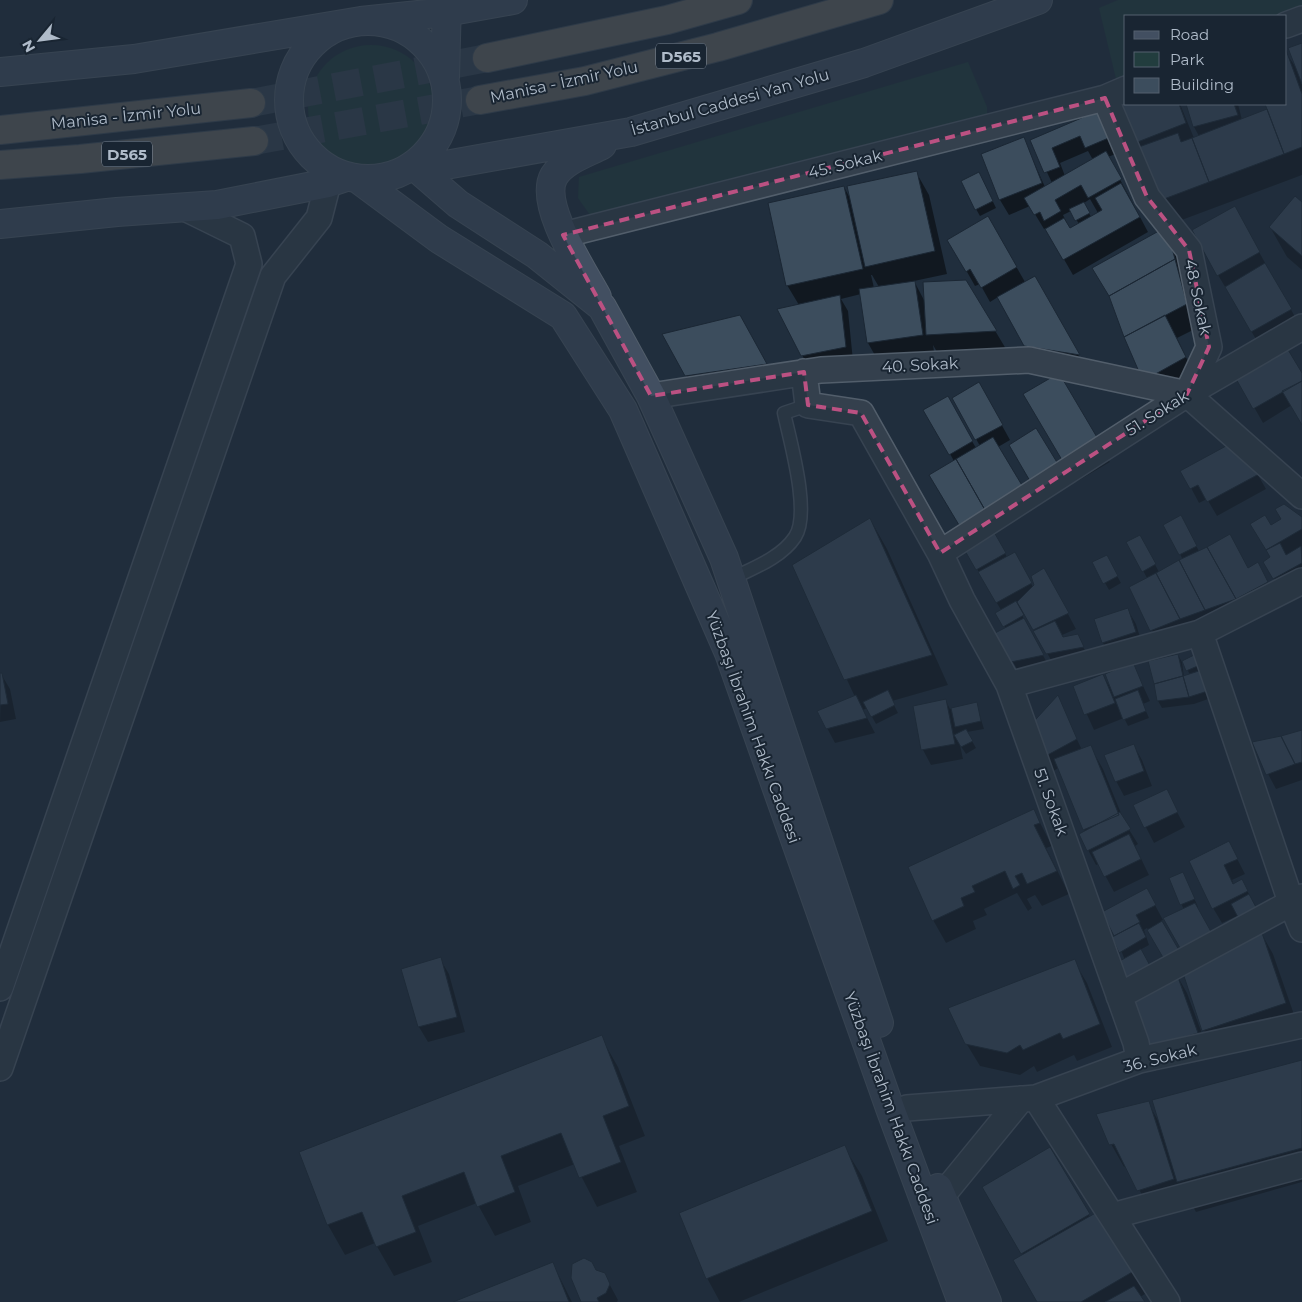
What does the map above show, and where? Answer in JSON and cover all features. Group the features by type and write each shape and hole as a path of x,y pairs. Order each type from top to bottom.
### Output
{"highway":[{"name":"D565","path":"487,58 667,20 738,0"},
{"name":"Manisa - İzmir Yolu","path":"480,100 594,78 718,47 879,0"},
{"name":"Manisa - İzmir Yolu","path":"0,130 251,102"},
{"name":"D565","path":"0,165 80,159 254,141"}],"main road":[{"path":"0,72 134,59 368,10 514,0"},
{"name":"İstanbul Caddesi Yan Yolu","path":"413,165 440,166 631,132 864,63 1038,0"},
{"path":"0,224 217,205 344,179 384,178 413,165 427,153 440,132 447,108 445,83 446,6"},
{"path":"368,10 415,36 435,57 445,83"},
{"path":"344,179 312,156 297,135 289,111 290,85 298,61 314,41 368,10"},
{"path":"602,307 563,235 550,194 554,177 563,167 580,156 631,132"},
{"name":"Yüzbaşı İbrahim Hakkı Caddesi","path":"413,165 458,204 537,255 602,307 652,396 732,579 907,1108 942,1197 987,1302"},
{"name":"Yüzbaşı İbrahim Hakkı Caddesi","path":"344,179 563,316 623,410 729,653 891,1111 962,1302"}],"street":[{"path":"1287,25 1302,19"},
{"name":"45. Sokak","path":"563,235 1116,93"},
{"name":"48. Sokak","path":"1116,93 1147,197 1189,250 1209,347 1187,394"},
{"path":"0,1068 273,276 320,218 344,179"},
{"path":"0,988 249,264 242,236 186,208"},
{"name":"51. Sokak","path":"940,553 1187,394 1302,327"},
{"name":"40. Sokak","path":"652,396 821,370 1029,360 1187,394"},
{"path":"804,372 808,405"},
{"path":"1187,394 1302,496"},
{"name":"51. Sokak","path":"808,405 861,413 940,553 962,600 1009,685 1136,1043 1140,1060"},
{"path":"1009,685 1200,633 1302,581"},
{"path":"1200,633 1296,900 1302,929"},
{"path":"1119,996 1296,900"},
{"name":"36. Sokak","path":"907,1108 1029,1098 1140,1060 1302,1025"},
{"path":"942,1197 1029,1098 1112,1216 1167,1302"},
{"path":"1112,1216 1302,1165"}],"lane":[{"path":"732,579 771,559 796,536 802,505 784,413 808,405"}],"highlighted area":[{"path":"1105,98 1147,197 1189,250 1209,347 1187,394 940,553 861,413 808,405 804,372 651,396 563,235"}],"green space":[{"path":"1118,0 1302,0 1302,11 1287,16 1124,15 1124,81 1117,83 1099,8"},
{"path":"371,45 395,50 415,64 429,84 434,108 429,132 415,152 395,166 371,171 347,166 327,152 313,132 308,108 313,84 327,64 347,50"},
{"path":"968,62 987,107 987,114 590,215 578,198 579,177"}],"building":[{"path":"1302,43 1302,84 1288,48"},
{"path":"1287,53 1302,94 1302,147 1284,154 1265,105 1287,105"},
{"path":"1120,105 1179,105 1186,123 1135,143"},
{"path":"1186,105 1234,105 1238,115 1193,127"},
{"path":"1267,109 1284,154 1209,182 1192,138"},
{"path":"1100,110 1111,137 1085,148 1080,136 1052,148 1060,167 1044,173 1030,140"},
{"path":"1178,133 1181,142 1192,138 1209,182 1156,202 1136,148"},
{"path":"1024,137 1042,183 999,200 981,154"},
{"path":"1106,151 1122,179 1088,198 1081,185 1055,200 1061,211 1044,221 1040,212 1034,215 1024,198"},
{"path":"917,171 935,251 865,267 847,186"},
{"path":"979,172 993,201 975,210 961,181"},
{"path":"1121,183 1140,217 1063,260 1045,229 1064,218 1070,228 1102,210 1095,198"},
{"path":"844,186 863,269 786,286 768,203"},
{"path":"1295,196 1302,202 1302,256 1269,227"},
{"path":"1084,202 1090,213 1075,221 1069,209"},
{"path":"1235,206 1260,252 1217,276 1192,230"},
{"path":"988,216 1017,267 981,288 970,269 966,272 947,240"},
{"path":"1166,227 1175,259 1109,296 1092,268"},
{"path":"1175,259 1187,304 1124,337 1109,296"},
{"path":"1265,263 1292,309 1251,332 1225,287"},
{"path":"1035,276 1080,355 1024,346 997,297"},
{"path":"966,280 997,331 926,335 923,282"},
{"path":"915,281 923,335 867,343 859,289"},
{"path":"840,295 846,347 801,356 777,309"},
{"path":"740,315 767,364 685,376 662,334"},
{"path":"1165,315 1186,357 1143,381 1124,337"},
{"path":"1287,348 1302,373 1302,381 1253,409 1235,377"},
{"path":"1059,373 1098,439 1062,460 1023,394"},
{"path":"1302,381 1302,425 1282,391"},
{"path":"979,382 1003,425 975,440 952,398"},
{"path":"948,396 973,441 949,455 923,410"},
{"path":"1036,428 1058,464 1030,481 1009,445"},
{"path":"993,437 1023,487 985,510 956,459"},
{"path":"1226,446 1259,474 1207,502 1198,485 1190,489 1180,471"},
{"path":"956,459 985,510 959,525 929,475"},
{"path":"1284,504 1302,517 1302,529 1266,550 1250,524 1265,515 1271,525 1281,519 1275,509"},
{"path":"1181,515 1197,546 1179,555 1163,525"},
{"path":"870,518 932,655 844,680 792,565"},
{"path":"994,532 1006,553 976,570 964,549"},
{"path":"1230,534 1248,568 1258,562 1268,582 1236,599 1207,547"},
{"path":"1140,535 1156,564 1142,572 1126,542"},
{"path":"1280,543 1286,555 1301,546 1302,563 1273,579 1263,562 1270,557 1266,550"},
{"path":"1207,547 1236,599 1205,610 1179,560"},
{"path":"1015,552 1032,583 996,603 978,572"},
{"path":"1107,555 1118,576 1103,584 1092,562"},
{"path":"1179,560 1205,610 1180,619 1156,573"},
{"path":"1044,568 1069,613 1033,630 1017,602 1034,585 1031,576"},
{"path":"1156,573 1180,619 1150,631 1129,587"},
{"path":"1016,601 1024,615 1003,627 995,613"},
{"path":"1128,608 1136,632 1102,643 1094,619"},
{"path":"1024,618 1044,655 1011,662 995,633"},
{"path":"1055,621 1063,637 1078,634 1084,647 1046,654 1033,631"},
{"path":"1178,654 1183,676 1154,684 1148,661"},
{"path":"1196,654 1200,665 1186,671 1182,661"},
{"path":"1133,662 1143,686 1114,697 1105,674"},
{"path":"1205,669 1211,690 1189,697 1183,676"},
{"path":"0,673 2,673 8,704 0,705"},
{"path":"1103,674 1115,703 1084,715 1073,686"},
{"path":"1183,676 1189,697 1157,701 1154,684"},
{"path":"888,690 895,705 871,717 863,702"},
{"path":"1138,690 1146,711 1123,720 1115,699"},
{"path":"856,695 867,718 826,729 817,711"},
{"path":"1058,695 1077,739 1042,758 1027,729"},
{"path":"946,699 955,744 921,750 913,706"},
{"path":"977,702 981,721 955,727 951,708"},
{"path":"966,729 973,741 961,747 954,735"},
{"path":"1302,730 1302,762 1295,764 1281,736"},
{"path":"1281,736 1295,764 1266,775 1252,742"},
{"path":"1134,744 1144,771 1115,782 1104,755"},
{"path":"1091,745 1119,815 1083,830 1054,759"},
{"path":"1167,789 1178,812 1144,828 1133,805"},
{"path":"1034,809 1040,823 1034,825 1057,871 1027,884 1022,873 1015,876 1020,885 1013,889 1005,871 972,886 975,892 961,898 964,906 932,921 908,867"},
{"path":"1120,812 1131,829 1087,851 1079,834"},
{"path":"1129,834 1141,859 1104,877 1092,852"},
{"path":"1229,841 1238,859 1224,865 1233,884 1242,879 1248,891 1212,909 1189,861"},
{"path":"1183,872 1195,899 1180,905 1169,878"},
{"path":"1147,888 1156,905 1136,915 1140,922 1114,936 1102,912"},
{"path":"1249,894 1258,911 1240,921 1231,904"},
{"path":"1195,903 1214,937 1184,955 1163,918"},
{"path":"1162,921 1183,957 1168,966 1147,930"},
{"path":"1139,923 1146,937 1119,953 1112,937"},
{"path":"1261,930 1286,1003 1202,1031 1180,964"},
{"path":"1141,949 1153,971 1131,984 1118,962"},
{"path":"441,957 457,1017 418,1027 401,969"},
{"path":"1075,959 1100,1024 1063,1039 1060,1033 1023,1050 1020,1045 1007,1053 965,1044 948,1008"},
{"path":"1175,969 1198,1033 1142,1049 1126,996"},
{"path":"602,1035 629,1106 603,1116 621,1162 579,1178 561,1133 501,1156 515,1192 477,1207 464,1172 402,1196 416,1232 376,1247 362,1212 327,1225 299,1152"},
{"path":"1302,1060 1302,1148 1177,1182 1152,1100"},
{"path":"1149,1101 1174,1179 1137,1191 1114,1144 1109,1145 1096,1114"},
{"path":"845,1145 872,1211 706,1279 679,1213"},
{"path":"1050,1147 1090,1214 1021,1254 982,1187"},
{"path":"1099,1211 1134,1271 1081,1302 1037,1302 1013,1260"},
{"path":"584,1258 592,1262 596,1270 605,1273 610,1284 606,1293 597,1298 599,1302 581,1302 571,1278 572,1264"},
{"path":"553,1262 569,1302 453,1302"},
{"path":"1134,1286 1145,1302 1105,1302"}],"tunnel":[{"path":"251,103 487,58"},
{"path":"254,141 480,100"}]}
